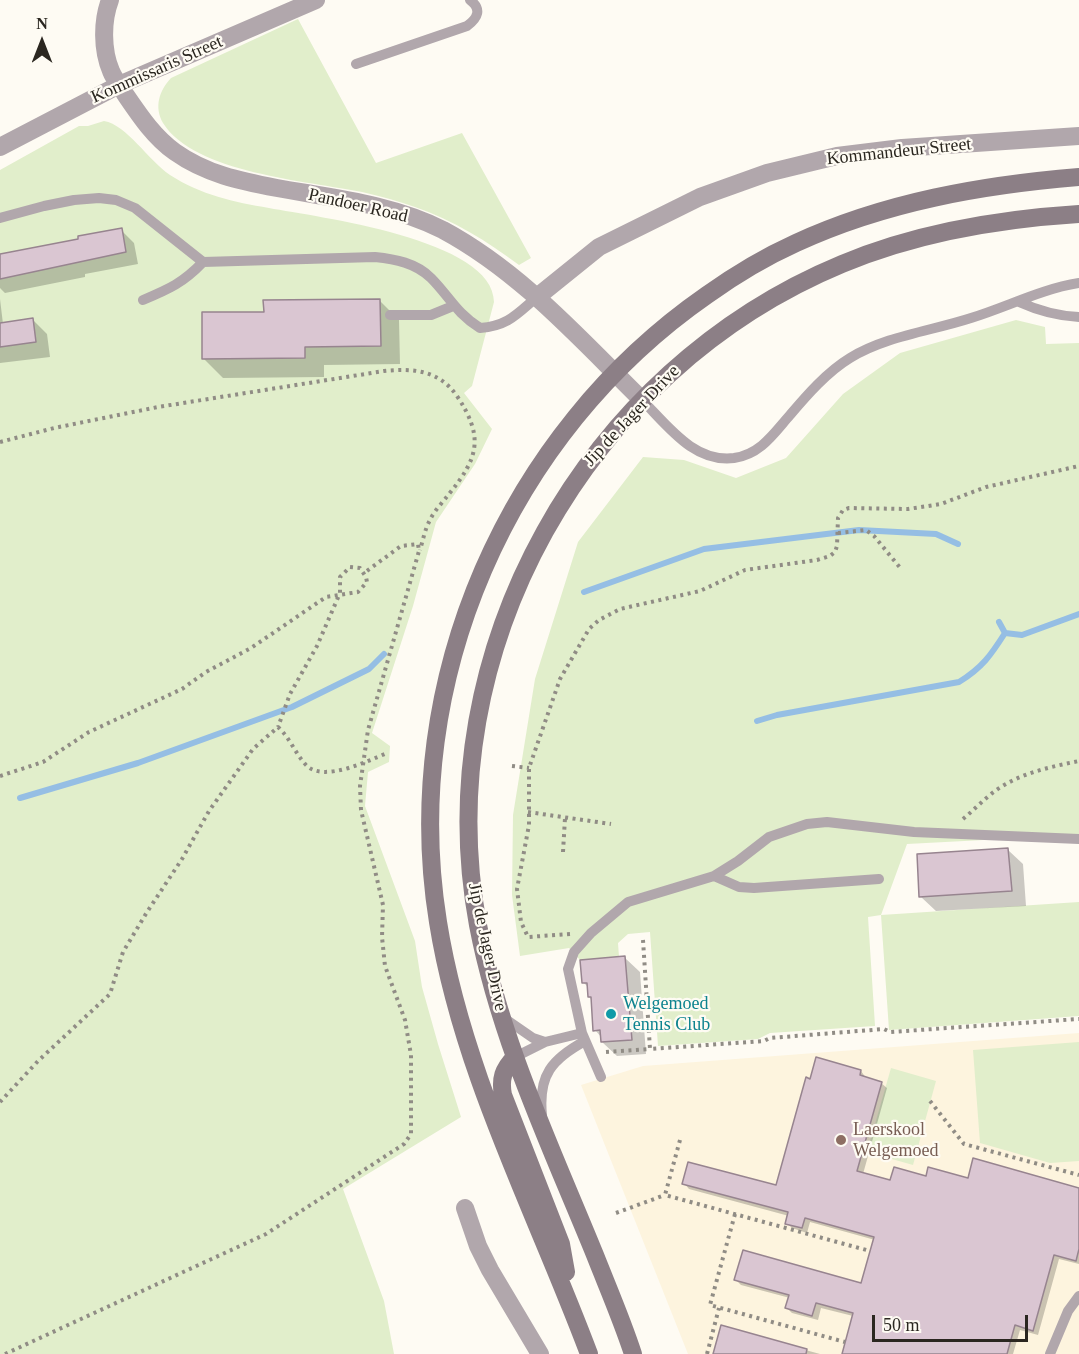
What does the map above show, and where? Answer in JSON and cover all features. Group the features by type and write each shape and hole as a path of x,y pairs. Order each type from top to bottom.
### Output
{"main road":[{"path":"589,1354 490,1107 461,1023 437,919 430,825 433,773 445,689 468,605 494,543 516,502 556,440 614,372 662,327 696,302 734,277 794,243 836,226 908,203 990,187 1079,177"},
{"name":"Jip de Jager Drive","path":"633,1354 514,1057 500,1016 488,970 472,882 470,791 474,741 491,662 510,603 547,527 586,465 642,400 666,376 718,333 772,298 843,263 894,245 961,228 1079,214"},
{"path":"514,1057 504,1071 501,1086 503,1095 561,1244 573,1312"}],"street":[{"name":"Pandoer Road","path":"110,0 105,21 106,50 111,73 143,121 158,137 192,163 240,181 398,212 441,230 485,255 537,297 642,400"},
{"name":"Kommissaris Street","path":"0,147 120,85 316,0"},
{"name":"Kommandeur Street","path":"537,297 599,247 700,197 767,173 837,156 1079,136"},
{"path":"465,1208 478,1246 490,1270 540,1354"}],"lane":[{"path":"356,64 467,26 475,20 477,12 475,4 470,0"},
{"path":"0,218 44,206 99,198 116,200 135,208 203,262 375,256 396,259 412,265 430,277 453,306 480,328 496,327 509,321 537,297"},
{"path":"143,300 187,279 203,262"},
{"path":"642,400 696,452 712,458 748,455 767,442 820,383 848,359 872,346 971,318 1041,292 1079,283"},
{"path":"1019,302 1043,313 1079,317"},
{"path":"390,315 431,315 453,306"},
{"path":"601,1077 583,1037 568,969 574,952 628,902 714,876 769,837 807,824 827,822 914,832 1079,839"},
{"path":"714,876 739,887 754,888 879,879"},
{"path":"500,1016 533,1038 545,1042"},
{"path":"514,1057 545,1042 583,1037"},
{"path":"543,1128 542,1091 549,1071 555,1061 583,1037"},
{"path":"1050,1354 1068,1311 1079,1296"}],"path":[{"path":"0,442 54,428 158,407 404,369 428,372 452,389 472,422 476,446 472,459 458,484 430,519 368,730 362,764 361,810 383,905 382,936 385,966 405,1020 411,1055 411,1134 404,1144 266,1234 6,1354"},
{"path":"596,930 580,934 528,936 522,922 517,889 529,825 529,768 561,679 589,629 599,620 620,609 700,591 745,570 817,560 830,556 835,552 839,513 849,508 928,507 986,487 1079,465"},
{"path":"838,536 866,530 902,570"},
{"path":"364,573 401,546 418,544 419,551"},
{"path":"0,776 43,762 89,732 182,689 206,672 251,648 326,597 340,593 358,592 367,582 364,573 360,568 350,567 340,577 340,593 317,646 290,694 278,727 254,748 209,811 182,859 123,952 110,994 38,1062 0,1102"},
{"path":"278,727 288,736 308,767 316,772 333,772 362,764 387,753"},
{"path":"955,826 995,791 1010,782 1036,771 1079,761"},
{"path":"512,766 529,768"},
{"path":"528,812 611,824"},
{"path":"563,852 565,818"},
{"path":"643,940 650,1049"},
{"path":"591,1054 884,1029 890,1032 1079,1019"},
{"path":"930,1101 964,1144 1079,1175"},
{"path":"665,1195 680,1140"},
{"path":"616,1214 665,1195 870,1251"},
{"path":"735,1214 710,1305 845,1342"},
{"path":"707,1354 719,1308"}],"shaded area":[{"name":"Laerskool Welgemoed","path":"1079,1033 1079,1354 688,1354 581,1085 643,1066"}],"green space":[{"path":"298,19 376,163 462,133 531,258 519,265 456,225 429,212 402,203 362,192 283,179 225,164 178,140 163,123 158,105 159,99 163,88 171,78"},
{"path":"104,121 121,129 170,175 206,193 243,203 361,225 435,247 466,262 486,280 494,302 472,386 464,393 492,429 475,464 436,522 413,606 372,733 390,746 389,762 368,772 365,806 415,941 422,987 461,1117 343,1189 384,1301 394,1354 0,1354 0,170 79,126"},
{"path":"1016,320 1045,327 1046,344 1079,343 1079,835 907,844 881,915 868,917 875,1026 770,1033 758,1039 658,1046 650,932 628,934 618,943 619,957 580,960 569,948 520,956 512,895 513,815 535,679 578,542 643,457 684,460 736,478 786,458 843,394 900,353"},
{"path":"1079,902 1079,1016 889,1030 881,915"},
{"path":"1079,1042 1079,1161 1050,1163 980,1143 973,1050"},
{"path":"891,1068 936,1081 913,1165 867,1152"}],"building":[{"path":"122,228 126,252 0,279 0,254"},
{"path":"380,299 381,346 305,347 305,358 202,359 202,312 264,312 263,300"},
{"path":"33,318 36,342 0,347 0,323"},
{"path":"1008,848 1012,891 919,897 917,854"},
{"name":"Welgemoed Tennis Club","path":"625,956 632,1040 601,1042 600,1030 593,1031 591,997 588,997 587,983 582,983 580,960"},
{"path":"816,1057 861,1070 860,1075 882,1082 857,1171 890,1180 894,1167 926,1176 928,1167 968,1178 973,1158 1079,1188 1079,1249 1076,1261 1054,1255 1033,1331 1015,1325 1007,1354 842,1354 853,1313 816,1303 812,1316 785,1308 789,1295 734,1280 743,1250 861,1283 874,1237 805,1218 802,1228 785,1224 788,1212 682,1184 688,1162 776,1185 806,1077 810,1079"},
{"path":"721,1325 807,1349 806,1354 713,1354"}],"waterway":[{"path":"584,592 704,549 859,530 936,534 958,544"},
{"path":"999,622 1005,633 1022,635 1079,614"},
{"path":"757,721 777,715 959,682 974,672 1005,633"},
{"path":"20,798 138,763 292,707 369,669 384,654"}],"place":[{"name":"Welgemoed Tennis Club","path":"611,1014"},
{"name":"Laerskool Welgemoed","path":"841,1140"}]}
